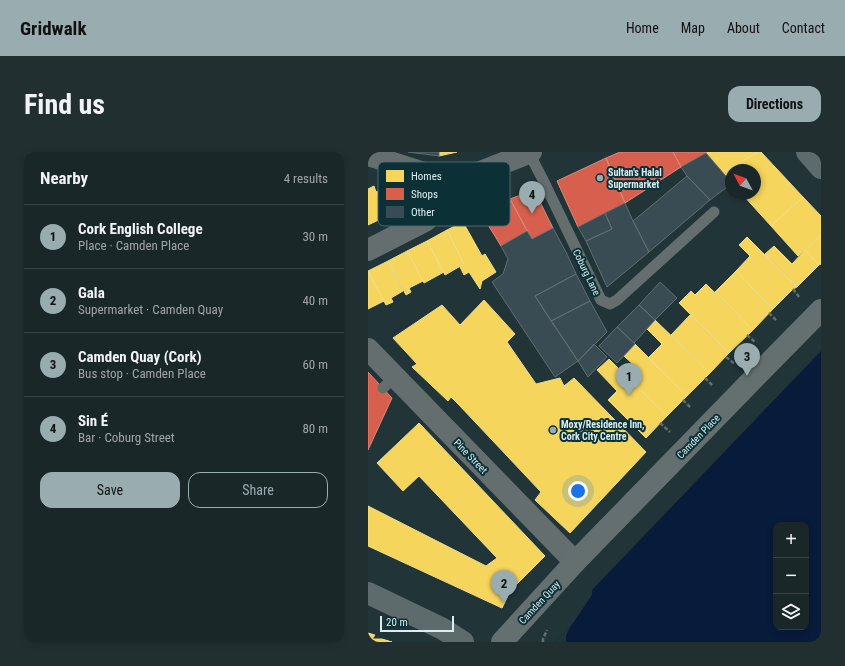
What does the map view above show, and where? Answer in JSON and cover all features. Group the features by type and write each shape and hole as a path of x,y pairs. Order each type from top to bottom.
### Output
{"highway":[{"path":"807,152 821,168"},
{"path":"368,593 443,629 463,642"}],"street":[{"path":"505,162 530,152"},
{"path":"368,155 389,162"},
{"path":"368,250 414,226"},
{"name":"Camden Place","path":"575,562 821,310"},
{"name":"Pine Street","path":"368,349 389,383 575,562"},
{"name":"Camden Quay","path":"502,642 575,562"}],"lane":[{"name":"Coburg Lane","path":"530,152 601,300 610,304 617,300 714,212"}],"path":[{"path":"769,313 778,322"},
{"path":"747,335 760,347"},
{"path":"726,357 739,368"},
{"path":"705,378 717,390"},
{"path":"683,400 695,412"},
{"path":"660,423 673,435"},
{"path":"543,642 549,626"}],"water":[{"path":"821,351 821,642 555,642 571,626 592,595 592,590"}],"pier":[{"path":"571,626 566,635 566,642 555,642"}],"building: Homes":[{"path":"439,152 457,152 439,156"},
{"path":"759,152 736,164 725,164 725,170 721,172 706,153"},
{"path":"761,152 803,197 771,226 747,200 761,200 761,164 736,164"},
{"path":"725,170 725,176 721,172"},
{"path":"374,186 378,196 378,220 368,225 368,189"},
{"path":"803,197 821,216 821,235 798,256 771,226"},
{"path":"455,226 465,226 482,256 485,254 496,272 482,281 480,289 469,272 464,275 460,267 464,264 447,230"},
{"path":"447,230 464,264 445,275 427,241"},
{"path":"821,235 821,264 819,265 805,250"},
{"path":"747,237 797,287 793,289 773,309 736,271 750,256 739,245"},
{"path":"427,241 444,272 424,283 407,251"},
{"path":"774,246 792,264 805,250 819,265 797,287 765,254"},
{"path":"407,251 423,281 409,288 411,292 406,295 388,261"},
{"path":"388,261 403,291 391,298 393,302 386,305 368,271"},
{"path":"368,271 384,301 368,309"},
{"path":"736,271 773,309 753,330 715,292"},
{"path":"706,284 753,330 729,353 679,303 691,291 695,295"},
{"name":"Moxy/Residence Inn, Cork City Centre","path":"484,300 515,334 507,342 536,384 560,378 564,386 574,378 646,452 570,533 535,500 541,492 451,397 448,401 412,367 417,364 393,338 442,305 460,325"},
{"path":"690,315 729,353 710,373 671,335"},
{"path":"655,320 710,373 687,396 648,358 662,344 647,329"},
{"path":"635,344 687,396 667,416 628,378 637,368 624,356"},
{"path":"609,359 667,416 646,438 608,400 617,391 597,370"},
{"path":"419,423 545,556 511,590 502,608 368,546 368,506 486,566 497,558 419,476 403,491 377,463"},
{"path":"368,633 375,635 372,639 382,639 392,642 368,642"}],"building: Shops":[{"path":"620,152 673,152 681,167 625,203 606,158"},
{"path":"673,152 706,152 706,153 681,167"},
{"path":"606,158 625,203 578,227 557,181"},
{"path":"534,190 553,228 532,239 510,199"},
{"path":"510,199 527,231 501,246 489,226 510,226"},
{"path":"368,372 392,398 368,450"}],"building: Other":[{"path":"408,152 439,152 439,156"},
{"path":"706,153 725,175 725,189 710,200 687,176 681,167"},
{"path":"687,176 710,200 649,252 633,221"},
{"path":"625,203 649,252 607,287 586,241 612,229 605,213"},
{"path":"605,213 612,229 586,241 578,227"},
{"path":"553,228 576,274 535,296 578,361 555,377 492,282 503,274 508,259 501,246 527,231 532,239"},
{"path":"576,274 590,301 551,321 535,296"},
{"path":"660,282 677,298 655,320 639,305"},
{"path":"590,301 607,332 578,361 551,321"},
{"path":"639,305 655,320 634,343 617,327"},
{"path":"617,327 635,344 617,363 599,346"},
{"path":"594,344 607,357 588,377 578,361"}],"place":[{"name":"Sultan's Halal Supermarket","path":"600,178"},
{"name":"Sin É","path":"532,214"},
{"name":"Camden Quay (Cork)","path":"747,376"},
{"name":"Cork English College","path":"629,396"},
{"name":"Moxy/Residence Inn, Cork City Centre","path":"553,430"},
{"name":"Gala","path":"504,603"}]}
